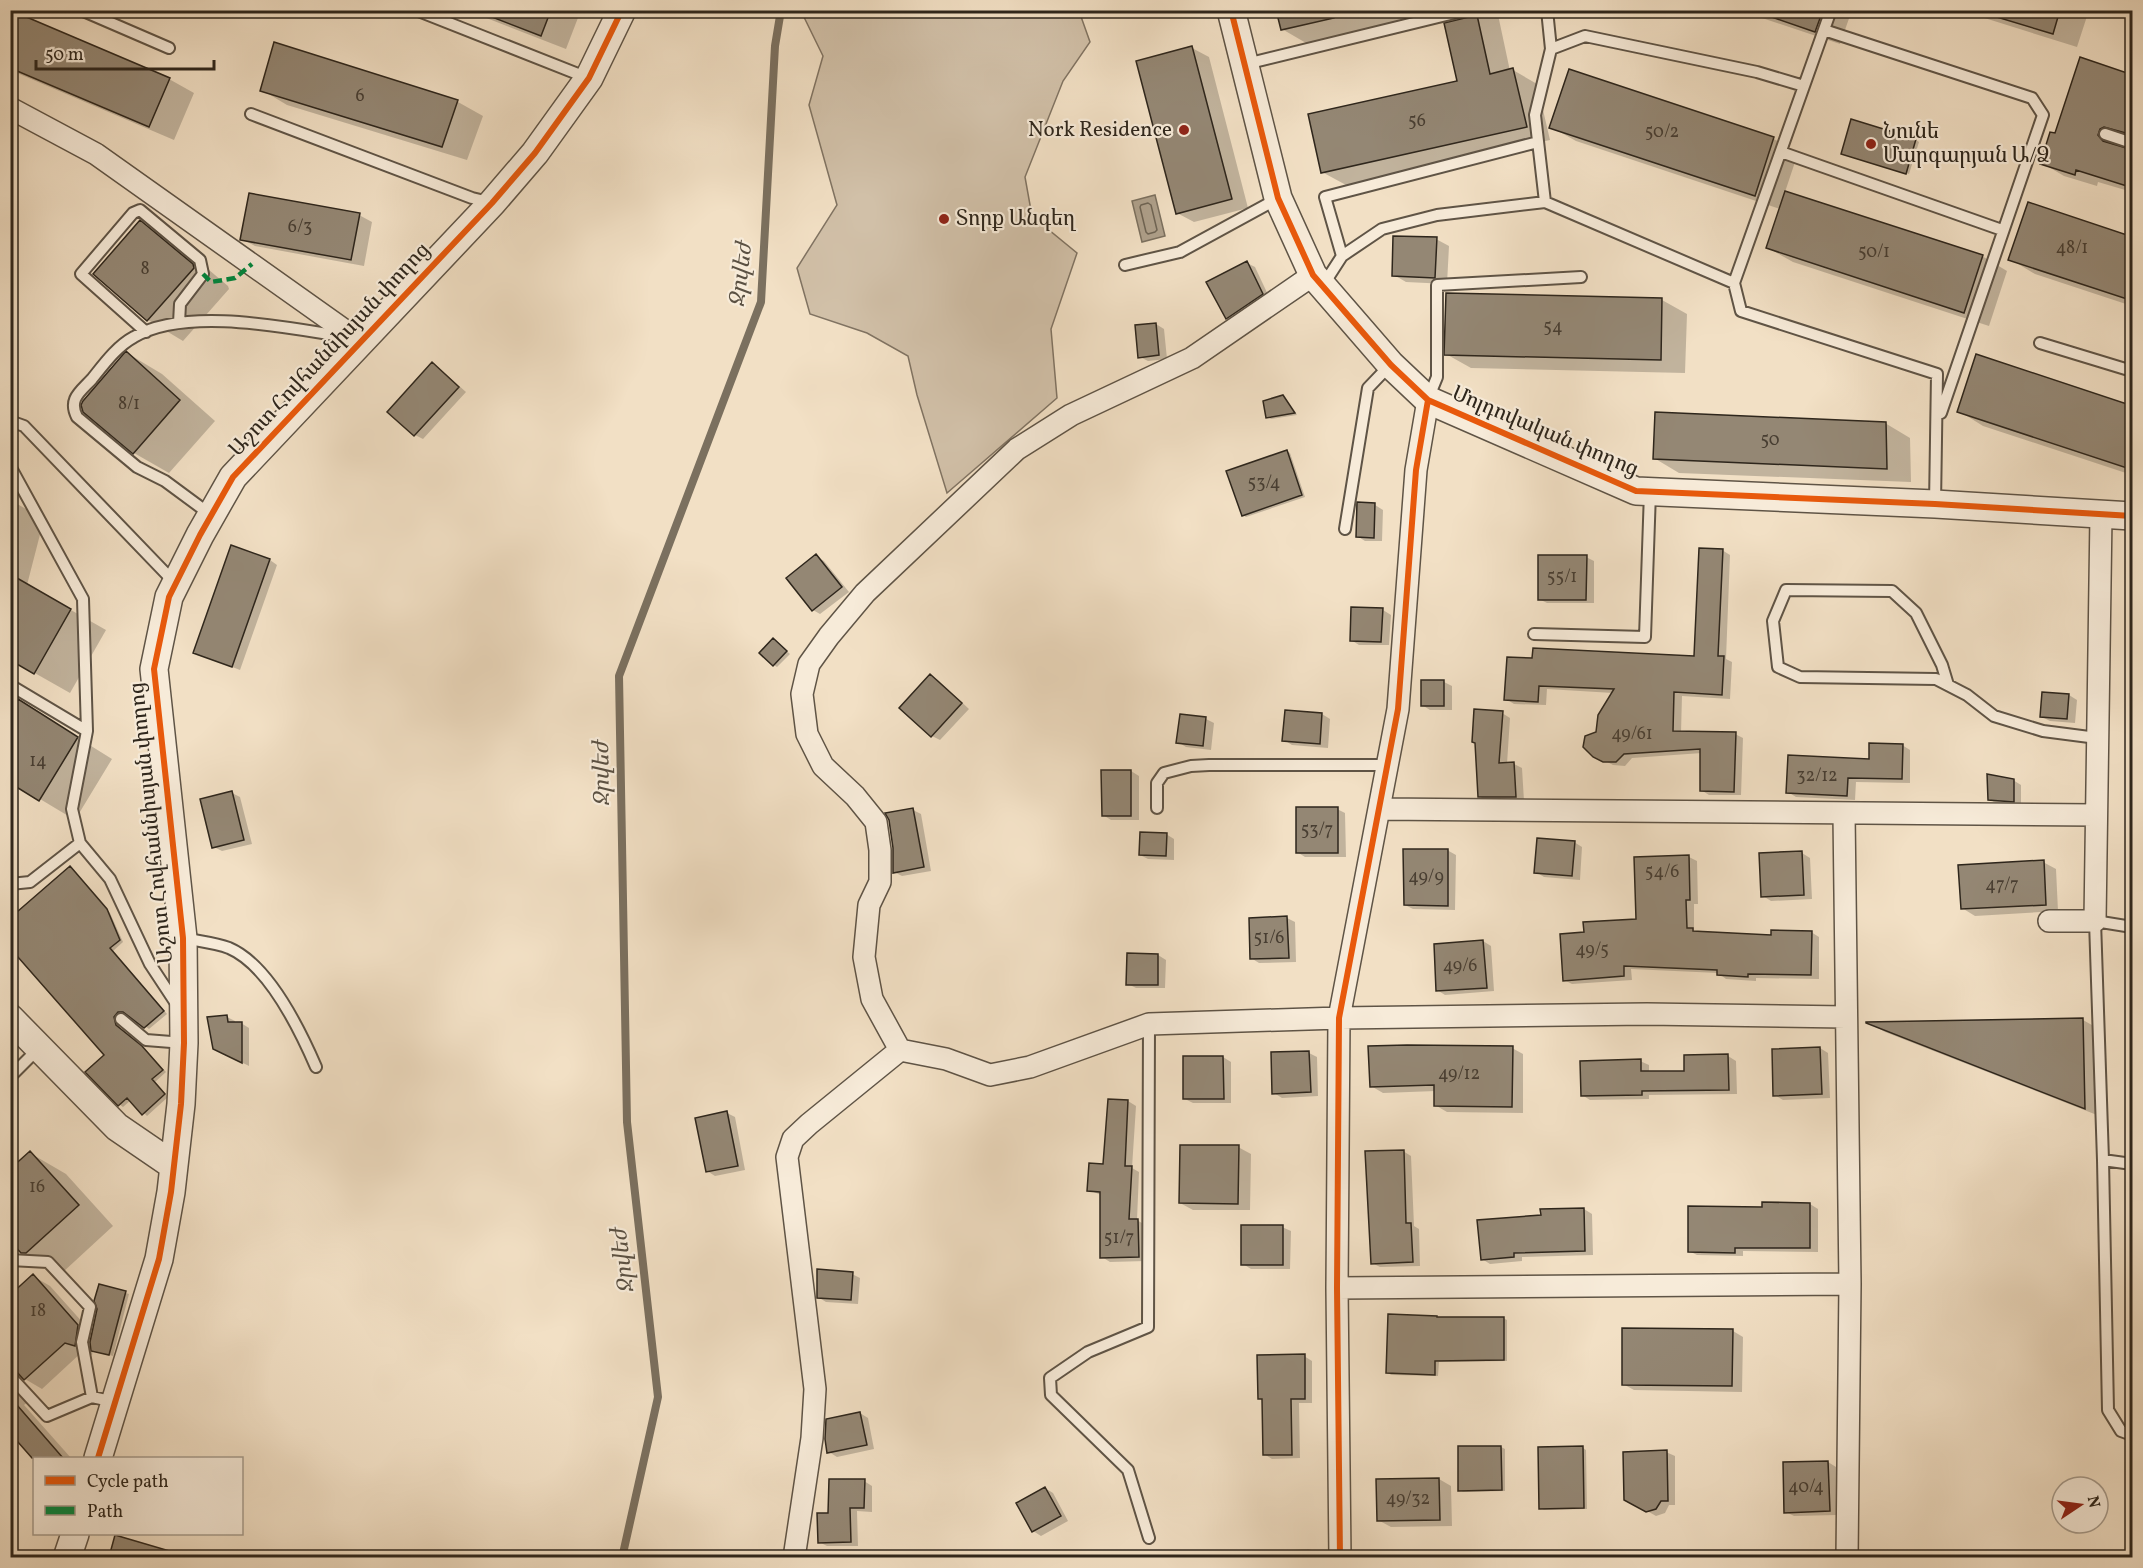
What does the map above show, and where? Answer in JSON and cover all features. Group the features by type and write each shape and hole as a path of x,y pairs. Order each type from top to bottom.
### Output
{"street":[{"name":"Աշոտ Հովհաննիսյան փողոց","path":"98,1457 104,1399 159,1259 181,1104 184,1043 183,938 154,669 169,597 233,477 492,203 535,153 589,78 622,10"},
{"name":"Մոլդովական փողոց","path":"1231,10 1278,198 1318,281 1391,365 1428,399 1636,491 1935,504 2133,516"},
{"path":"10,108 96,154 361,342"},
{"path":"900,1050 872,999 864,957 869,906 880,882 880,850 876,822 855,796 823,766 807,734 802,694 809,664 865,593 1017,449 1071,415 1192,358 1318,281"},
{"path":"1340,1557 1337,1288 1339,1018 1398,709 1416,470 1428,399"},
{"path":"2049,921 2095,921 2095,815 2102,515"},
{"path":"1379,809 2095,815"},
{"path":"1844,814 1850,1284 1847,1557"},
{"path":"900,1050 946,1059 990,1075 1030,1067 1149,1024 1339,1018 1647,1014 1846,1017"},
{"path":"10,1018 117,1127 174,1166"},
{"path":"794,1557 812,1437 815,1389 787,1157 793,1139 900,1050"},
{"path":"1337,1288 1850,1284"},
{"path":"67,1557 74,1535"}],"lane":[{"path":"81,10 169,48"},
{"path":"416,10 589,78"},
{"path":"1244,64 1467,10"},
{"path":"1545,202 1535,115 1551,49 1547,10"},
{"path":"1831,10 1734,283 1741,311 1937,374 1935,504"},
{"path":"1824,30 2032,98 2043,115 1937,425"},
{"path":"1551,49 1585,36 1757,72 1804,86"},
{"path":"251,114 472,198 492,203"},
{"path":"2105,134 2133,143"},
{"path":"1342,256 1325,197 1538,142"},
{"path":"1781,152 2002,230"},
{"path":"1125,265 1180,252 1278,198"},
{"path":"1318,281 1342,256 1382,229 1437,215 1545,202 1734,283"},
{"path":"146,332 81,274 133,213 140,210 200,260 203,274 180,304 179,323"},
{"path":"1428,399 1437,377 1437,285 1581,277"},
{"path":"211,515 165,481 137,467 77,417 73,409 74,399 111,356 133,337 157,327 192,321 225,321 346,337 361,342"},
{"path":"2040,343 2133,371"},
{"path":"1345,529 1368,388 1391,365"},
{"path":"10,421 24,426 176,584"},
{"path":"10,466 83,599 87,731 72,809 80,843 110,879 150,964 183,1016"},
{"path":"1534,634 1645,637 1650,492"},
{"path":"1948,685 1942,665 1916,613 1892,591 1786,590 1773,621 1778,667 1800,678 1936,679 1967,695 1994,716 2043,731 2097,738"},
{"path":"10,685 87,731"},
{"path":"1157,808 1157,783 1164,772 1191,766 1387,765"},
{"path":"10,884 30,882 80,843"},
{"path":"2133,927 2095,921 2108,1410 2121,1431 2133,1435"},
{"path":"183,938 230,948 257,967 299,1028 316,1067"},
{"path":"121,1019 146,1040 184,1043"},
{"path":"1149,1024 1148,1327 1088,1352 1050,1378 1051,1395 1128,1470 1149,1539"},
{"path":"10,1077 39,1048"},
{"path":"2103,1160 2133,1164"},
{"path":"10,1260 48,1262 90,1307 81,1342 104,1399 47,1416 10,1376"},
{"path":"1477,1557 1524,1557"}],"shaded area":[{"path":"801,11 1079,11 1090,42 1063,81 1025,177 1032,216 1077,253 1051,329 1057,398 947,493 917,395 908,356 867,333 810,314 797,268 837,205 809,105 823,56"}],"water":[{"path":"1155,195 1165,236 1142,242 1132,201"}],"building":[{"path":"10,10 170,78 149,127 10,68"},
{"path":"479,10 551,10 541,36 479,12"},
{"path":"1276,10 1333,10 1334,18 1281,30"},
{"path":"1763,10 1823,10 1815,32 1763,14"},
{"path":"1991,10 2060,10 2053,34 1990,15"},
{"path":"1477,15 1490,74 1513,68 1527,127 1321,173 1308,114 1457,81 1444,23"},
{"path":"274,42 458,100 442,147 260,91"},
{"name":"Nork Residence","path":"1192,46 1232,199 1176,214 1136,61"},
{"path":"2080,57 2133,75 2133,135 2104,127 2100,129 2098,135 2103,141 2133,150 2133,188 2076,170 2075,175 2040,164 2050,132 2055,133"},
{"path":"1569,69 1774,137 1755,196 1549,128"},
{"path":"1851,119 1916,139 1906,174 1841,154"},
{"path":"1785,191 1983,255 1964,313 1766,248"},
{"path":"249,193 360,213 351,260 240,240"},
{"path":"2028,202 2133,237 2133,301 2008,260"},
{"path":"140,220 193,264 194,268 147,321 93,274"},
{"path":"1393,236 1437,237 1435,278 1392,276"},
{"path":"1247,261 1263,294 1226,319 1206,282"},
{"path":"1446,293 1662,298 1661,360 1444,355"},
{"path":"1156,323 1159,355 1138,358 1135,325"},
{"path":"126,351 180,400 133,454 83,412 81,405"},
{"path":"1976,354 2133,406 2133,470 1957,412"},
{"path":"432,362 459,387 414,436 387,412"},
{"path":"1283,395 1295,413 1266,418 1263,401"},
{"path":"1655,412 1886,422 1887,469 1653,459"},
{"path":"1287,450 1302,495 1242,516 1226,471"},
{"path":"1357,502 1375,503 1374,538 1356,537"},
{"path":"231,545 270,559 232,667 193,653"},
{"path":"1699,548 1723,549 1718,656 1724,656 1722,695 1674,692 1673,731 1736,732 1734,792 1700,791 1700,749 1624,754 1616,762 1603,762 1593,757 1583,747 1585,736 1596,732 1598,715 1614,689 1539,686 1538,702 1504,700 1507,657 1532,658 1533,648 1694,656"},
{"path":"816,554 842,587 812,611 786,578"},
{"path":"1538,555 1587,555 1586,600 1538,600"},
{"path":"10,574 71,609 34,674 10,660"},
{"path":"1351,607 1383,608 1381,642 1350,641"},
{"path":"773,638 787,651 773,666 759,653"},
{"path":"930,674 962,703 931,737 899,708"},
{"path":"1421,680 1444,680 1444,706 1421,706"},
{"path":"2042,692 2069,694 2067,719 2040,717"},
{"path":"18,699 78,737 39,801 10,783 10,711"},
{"path":"1474,709 1503,711 1499,763 1514,762 1516,797 1478,797 1475,743 1472,742"},
{"path":"1285,710 1322,713 1320,744 1282,741"},
{"path":"1180,714 1206,717 1203,746 1176,743"},
{"path":"1869,743 1903,744 1902,779 1848,778 1847,796 1786,793 1788,755 1869,759"},
{"path":"1101,770 1131,770 1131,816 1102,816"},
{"path":"1987,774 2014,779 2014,802 1988,800"},
{"path":"232,791 244,840 212,848 200,799"},
{"path":"1296,807 1338,807 1338,853 1296,853"},
{"path":"913,808 924,867 893,873 893,848 889,820 885,813"},
{"path":"1140,832 1167,833 1166,856 1139,855"},
{"path":"1537,838 1575,841 1572,876 1534,873"},
{"path":"1403,849 1448,849 1448,906 1404,905"},
{"path":"1802,851 1804,895 1761,897 1759,853"},
{"path":"1689,855 1690,900 1686,900 1687,928 1693,928 1693,931 1771,935 1771,930 1812,931 1811,975 1748,974 1748,977 1717,975 1717,970 1624,966 1624,976 1563,981 1560,934 1584,932 1583,922 1636,919 1634,857"},
{"path":"2044,860 2046,905 1961,909 1958,865"},
{"path":"70,866 107,909 120,940 110,948 164,1011 144,1028 123,1012 118,1012 114,1017 116,1025 142,1046 163,1070 152,1079 165,1094 142,1115 127,1098 118,1106 85,1072 104,1055 10,948 10,918"},
{"path":"1287,916 1289,958 1250,959 1249,918"},
{"path":"1483,940 1487,988 1436,991 1434,944"},
{"path":"1127,953 1158,954 1158,985 1126,985"},
{"path":"227,1015 228,1022 242,1022 242,1063 213,1049 207,1017"},
{"path":"2083,1018 2085,1109 1866,1023 1866,1022"},
{"path":"1368,1046 1513,1046 1512,1107 1434,1106 1434,1085 1370,1087"},
{"path":"1820,1047 1822,1094 1773,1096 1772,1049"},
{"path":"1309,1051 1311,1092 1272,1094 1271,1052"},
{"path":"1728,1054 1729,1090 1642,1091 1642,1095 1581,1096 1580,1061 1641,1059 1641,1071 1684,1071 1684,1055"},
{"path":"1183,1056 1223,1056 1224,1099 1183,1099"},
{"path":"1108,1099 1128,1100 1125,1166 1132,1166 1129,1219 1138,1219 1139,1257 1100,1258 1100,1192 1087,1191 1089,1163 1103,1164"},
{"path":"727,1111 738,1166 706,1172 695,1118"},
{"path":"1180,1145 1239,1145 1238,1204 1179,1203"},
{"path":"1404,1150 1406,1223 1411,1223 1413,1262 1371,1264 1365,1151"},
{"path":"30,1151 79,1205 26,1253 21,1253 10,1241 10,1169"},
{"path":"1762,1202 1810,1203 1810,1248 1735,1248 1735,1253 1688,1252 1688,1206 1762,1207"},
{"path":"1584,1208 1585,1251 1514,1253 1514,1257 1481,1260 1477,1220 1541,1215 1540,1209"},
{"path":"1241,1225 1283,1225 1283,1265 1241,1265"},
{"path":"817,1269 853,1272 851,1300 817,1298"},
{"path":"33,1274 78,1325 75,1346 65,1343 24,1380 16,1371 10,1369 10,1295"},
{"path":"99,1284 126,1291 109,1355 91,1351 90,1342 97,1309 94,1301"},
{"path":"1388,1314 1504,1317 1504,1360 1435,1361 1435,1375 1386,1373"},
{"path":"1622,1328 1733,1329 1732,1386 1622,1385"},
{"path":"1305,1354 1305,1399 1291,1399 1292,1455 1263,1455 1262,1399 1258,1399 1257,1355"},
{"path":"10,1397 62,1457 32,1458 10,1433"},
{"path":"860,1412 867,1445 827,1453 826,1419"},
{"path":"1458,1446 1501,1446 1502,1490 1458,1491"},
{"path":"1583,1446 1584,1508 1539,1509 1538,1447"},
{"path":"1667,1450 1668,1501 1661,1501 1656,1509 1646,1512 1624,1500 1623,1452"},
{"path":"1828,1461 1830,1511 1784,1513 1783,1462"},
{"path":"1439,1478 1440,1520 1377,1521 1376,1479"},
{"path":"829,1479 865,1479 864,1508 850,1508 851,1542 818,1543 817,1513 828,1513"},
{"path":"1045,1487 1061,1516 1032,1532 1016,1503"},
{"path":"115,1535 173,1552 172,1557 109,1557"}],"waterway":[{"name":"Ջրվեժ","path":"622,1558 658,1397 627,1122 619,676 761,302 775,46 781,10"}],"marked path":[{"path":"203,274 211,282 235,278 252,264"}],"cycle path":[{"path":"98,1457 159,1259 171,1192 181,1104 184,1043 183,938 154,669 169,597 200,535 233,477 492,203 535,153 589,78 622,10"},
{"path":"1231,10 1278,198 1313,275 1391,365 1428,400 1636,491 1935,504 2132,516"},
{"path":"1340,1558 1337,1288 1339,1018 1398,709 1416,470 1428,400"}],"place":[{"name":"Nork Residence","path":"1184,130"},
{"name":"Նունե Մարգարյան Ա/Ձ","path":"1871,144"},
{"name":"Տորք Անգեղ","path":"944,219"}]}
